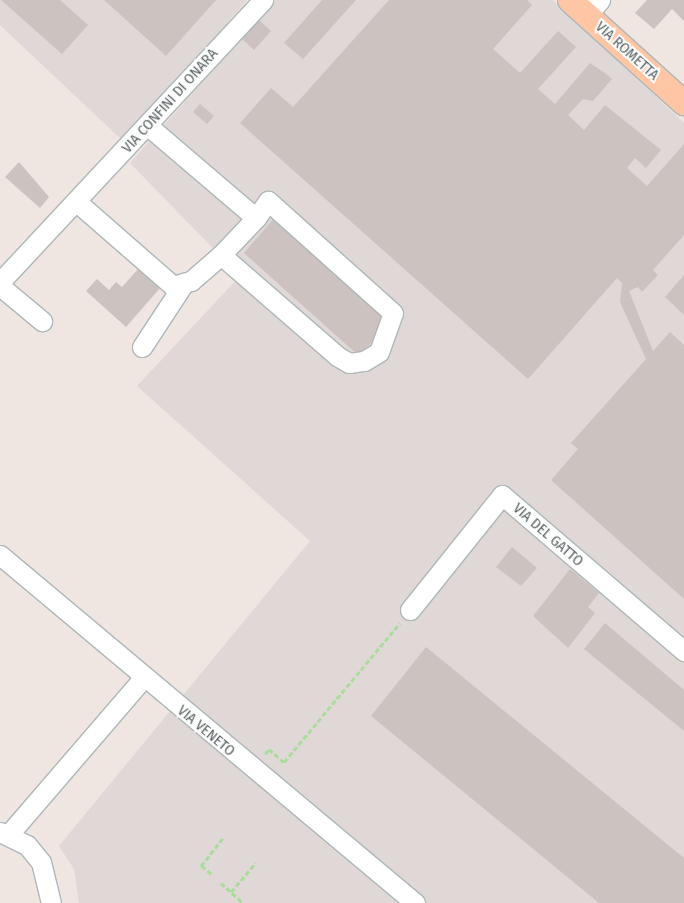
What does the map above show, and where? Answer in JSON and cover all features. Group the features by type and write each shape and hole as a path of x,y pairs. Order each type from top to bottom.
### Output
{"main road":[{"name":"VIA ROMETTA","path":"586,5 684,103"}],"street":[{"name":"VIA CONFINI DI ONARA","path":"0,282 78,203 147,125 263,0"},
{"path":"147,125 256,218"},
{"path":"142,347 184,283 221,255 256,218 268,201 393,313 379,352 364,361 349,363 337,356 221,255"},
{"path":"78,203 166,281 173,286 184,283"},
{"path":"0,286 42,321"},
{"name":"VIA DEL GATTO","path":"410,610 502,495 684,651"},
{"name":"VIA VENETO","path":"0,555 143,678 415,903"},
{"path":"51,903 41,862 5,833 143,678"}],"path":[{"path":"252,769 269,749 284,762 410,610"},
{"path":"211,874 201,866 223,838"},
{"path":"231,892 256,863"},
{"path":"221,883 242,902"}],"shaded area":[{"path":"0,0 247,0 124,142 0,25"},
{"path":"276,0 553,0 684,123 684,903 79,903 74,869 59,846 310,541 137,386 240,276 130,163"}],"building":[{"path":"1,0 60,0 88,25 62,54"},
{"path":"104,0 216,0 166,56"},
{"path":"322,0 356,0 303,59 284,43"},
{"path":"389,0 527,0 532,5 493,49 520,73 558,31 576,47 538,89 555,104 590,63 612,79 593,101 583,99 568,115 584,130 605,105 661,150 646,168 635,158 627,168 647,186 684,144 684,235 653,270 658,275 642,292 638,287 629,291 653,351 670,332 684,345 684,599 551,480 578,449 571,443 646,359 620,302 622,283 617,278 528,379 240,123 271,88 293,107"},
{"path":"647,0 684,0 684,21 672,9 654,29 635,13"},
{"path":"259,20 271,31 254,50 242,39"},
{"path":"200,104 214,116 207,124 193,112"},
{"path":"19,162 49,197 40,208 5,177"},
{"path":"275,217 391,321 359,356 244,253"},
{"path":"139,268 161,287 126,327 86,291 97,279 109,290 116,282 122,287"},
{"path":"684,275 684,315 665,297"},
{"path":"512,547 537,568 521,586 496,567"},
{"path":"570,569 599,593 588,607 595,613 568,648 533,616"},
{"path":"605,623 684,690 684,731 584,649"},
{"path":"426,647 684,858 684,903 599,903 371,716"}]}
